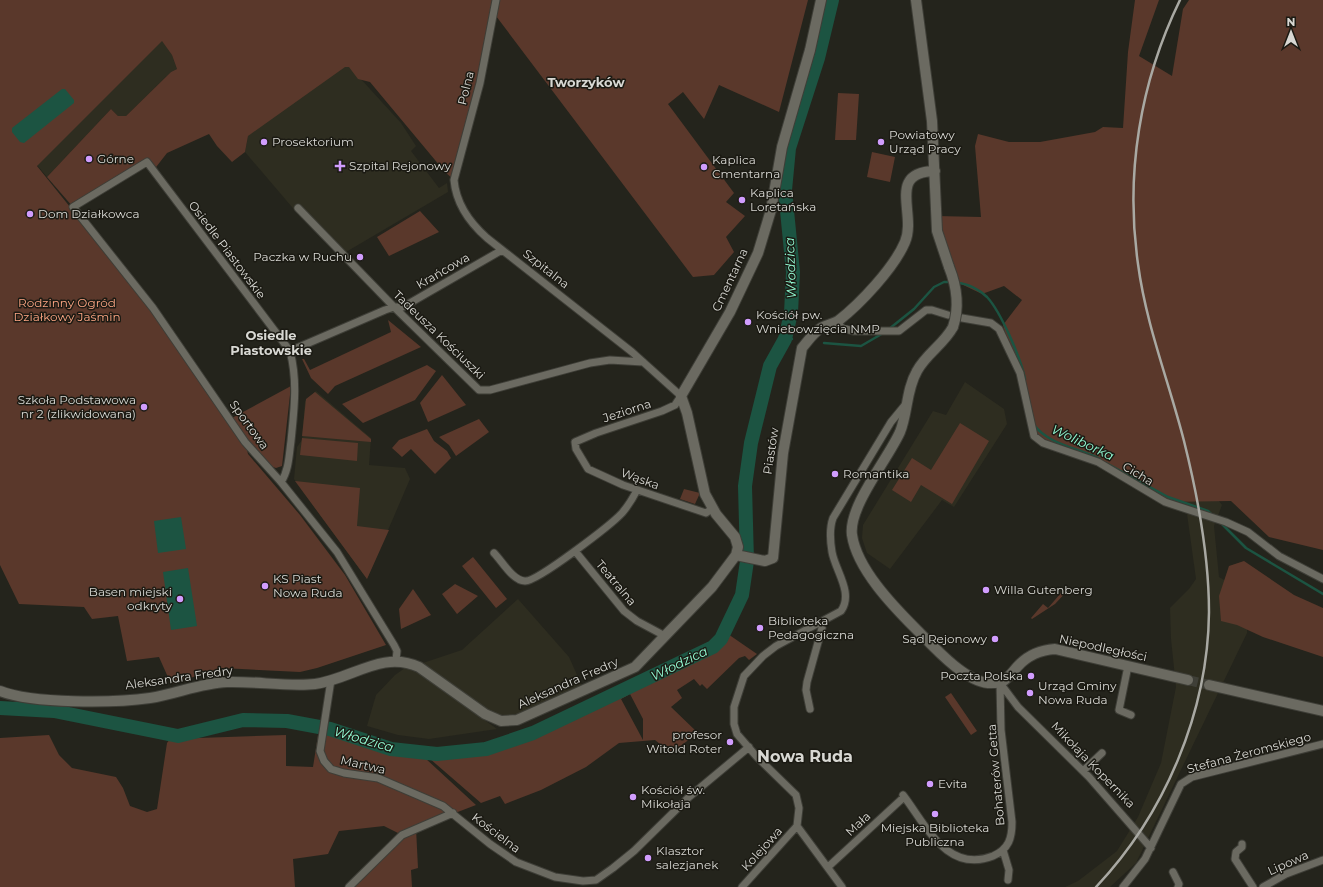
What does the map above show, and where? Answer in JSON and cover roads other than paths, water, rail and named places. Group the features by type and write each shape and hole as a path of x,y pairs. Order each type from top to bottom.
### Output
{"street":[{"name":"Polna","path":"454,180 480,83 496,0"},
{"name":"Cmentarna","path":"681,396 730,312 758,253 771,210 782,147 810,50 821,0"},
{"path":"916,0 932,121 937,231 957,291 957,314 953,327 944,341 926,358 917,371 906,405 900,431 861,501 853,520 852,534 856,548 866,569 886,596 913,626 952,664 972,677 986,683 1000,683"},
{"name":"Osiedle Piastowskie","path":"72,207 147,162 290,351 294,368 296,399 288,465 281,482"},
{"path":"839,319 875,286 905,242 909,227 906,188 908,182 919,173 935,171"},
{"name":"Szpitalna","path":"454,180 455,190 460,204 472,223 487,238 643,362"},
{"name":"Sportowa","path":"72,207 152,308 245,442 281,482 337,552 394,645 397,651 396,660"},
{"name":"Tadeusza Kościuszki","path":"298,208 394,307 479,390 490,390 590,363 610,360 643,362"},
{"name":"Krańcowa","path":"394,307 403,307 502,250"},
{"path":"290,351 394,307"},
{"name":"Cicha","path":"839,319 842,328 853,331 876,332 899,332 926,310 991,323 999,329 1020,373 1034,436 1043,443 1098,462 1165,502 1203,516 1212,517 1226,522 1248,532 1279,556 1323,579"},
{"name":"Piastów","path":"738,555 753,560 765,561 773,558 783,453 802,348 822,328 839,319"},
{"path":"643,362 681,396 687,413 705,494 713,508 735,537 738,547 738,555"},
{"name":"Jeziorna","path":"575,442 596,433 662,411 675,405 681,396"},
{"path":"842,887 797,826 799,808 796,795 757,757 737,734 734,715 738,692 744,676 763,656 776,646 840,610 844,605 846,599 844,588 832,553 831,525 833,518 891,422 906,405"},
{"name":"Wąska","path":"575,442 583,462 588,469 636,490 706,513 713,508"},
{"path":"494,552 516,578 525,582 534,579 575,551 621,514 634,497 636,490"},
{"name":"Teatralna","path":"575,551 624,611 636,621 665,636"},
{"name":"Aleksandra Fredry","path":"0,691 49,700 114,701 150,698 190,688 226,682 314,684 396,660 408,662 419,667 485,714 501,721 517,720 635,667 712,587 738,555"},
{"path":"810,709 806,690 807,682 822,628"},
{"name":"Niepodległości","path":"1000,683 1010,676 1018,666 1030,656 1044,650 1055,649 1188,680"},
{"path":"1128,666 1120,710 1130,715"},
{"name":"Martwa","path":"331,680 320,742 320,751 324,761 332,769 344,773 378,778 394,784 443,806 453,813"},
{"name":"Mikołaja Kopernika","path":"1000,683 1018,707 1084,771 1151,848"},
{"name":"Bohaterów Getta","path":"1000,683 1001,730 1012,822 1012,835 1009,843 1003,850"},
{"path":"1209,685 1323,711"},
{"name":"Stefana Żeromskiego","path":"1124,887 1142,864 1151,848 1175,792 1181,784 1192,777 1323,744"},
{"name":"Kościelna","path":"453,813 490,844 516,862 555,877 597,883 634,851 689,797 749,747"},
{"path":"1084,771 1102,753"},
{"name":"Mała","path":"828,867 903,796 944,849 955,855 968,860 982,860 1003,850"},
{"path":"349,887 402,836 453,813"},
{"name":"Kolejowa","path":"742,887 797,826"},
{"path":"1242,844 1242,847 1236,852 1235,859 1253,887"},
{"path":"1003,850 1009,870 1008,880"},
{"name":"Lipowa","path":"1262,887 1286,874 1323,860"},
{"path":"1173,872 1179,884 1178,887"}],"waterway":[{"name":"Włodzica","path":"0,708 54,711 178,736 243,720 287,721 330,729 391,749 437,754 486,749 533,733 713,647 721,639 742,595 747,561 745,486 751,443 770,366 785,339 791,313 793,272 785,190 789,148 818,58 832,0"},
{"name":"Woliborka","path":"889,329 914,309 934,287 944,282 952,282"},
{"name":"Woliborka","path":"957,283 965,284 977,289 987,297 992,304 1010,336 1025,379"},
{"name":"Woliborka","path":"824,343 861,346 885,332"},
{"name":"Woliborka","path":"785,339 792,339"},
{"name":"Woliborka","path":"1034,425 1040,432 1056,442 1100,459"},
{"name":"Woliborka","path":"1106,463 1168,497 1208,511 1212,515"},
{"name":"Woliborka","path":"1220,522 1246,548 1323,594"}],"tunnel":[{"path":"1188,680 1209,685"}],"railway":[{"path":"1096,887 1121,858 1143,827 1162,794 1178,760 1191,724 1201,687 1207,650 1209,612 1207,569 1202,526 1184,441 1146,309 1134,230 1133,196 1139,129 1155,63 1166,31 1180,0"}],"place":[{"name":"Prosektorium","path":"264,142"},
{"name":"Powiatowy Urząd Pracy","path":"881,142"},
{"name":"Górne","path":"89,159"},
{"name":"Szpital Rejonowy","path":"340,166"},
{"name":"Kaplica Cmentarna","path":"704,167"},
{"name":"Kaplica Loretańska","path":"742,200"},
{"name":"Dom Działkowca","path":"30,214"},
{"name":"Paczka w Ruchu","path":"360,257"},
{"name":"Kościół pw. Wniebowzięcia NMP","path":"748,322"},
{"name":"Szkoła Podstawowa nr 2 (zlikwidowana)","path":"144,407"},
{"name":"Romantika","path":"835,474"},
{"name":"KS Piast Nowa Ruda","path":"265,586"},
{"name":"Willa Gutenberg","path":"986,590"},
{"name":"Basen miejski odkryty","path":"180,599"},
{"name":"Biblioteka Pedagogiczna","path":"760,628"},
{"name":"Sąd Rejonowy","path":"995,639"},
{"name":"Poczta Polska","path":"1031,676"},
{"name":"Urząd Gminy Nowa Ruda","path":"1030,693"},
{"name":"profesor Witold Roter","path":"730,742"},
{"name":"Evita","path":"930,784"},
{"name":"Kościół św. Mikołaja","path":"633,797"},
{"name":"Miejska Biblioteka Publiczna","path":"935,814"},
{"name":"Klasztor salezjanek","path":"648,858"}],"district":[{"name":"Tworzyków","path":"586,82"},
{"name":"Osiedle Piastowskie","path":"271,342"},
{"name":"Nowa Ruda","path":"805,756"}],"park label":[{"name":"Rodzinny Ogród Działkowy Jaśmin","path":"67,310"}]}
